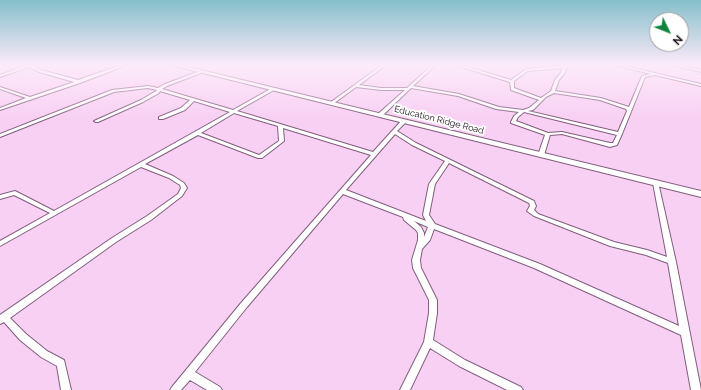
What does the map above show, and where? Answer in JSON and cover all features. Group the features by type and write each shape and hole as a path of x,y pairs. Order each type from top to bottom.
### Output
{"main road":[{"name":"Education Ridge Road","path":"248,83 701,194"}],"street":[{"path":"0,109 75,83"},
{"path":"96,121 142,101 158,92 160,89 174,83"},
{"path":"332,103 360,83"},
{"path":"380,115 415,83"},
{"path":"512,83 512,89 541,99"},
{"path":"554,92 556,83"},
{"path":"630,111 625,106 602,99 554,92 541,99 536,107 523,111 516,116 513,122 548,134 562,133 613,145 617,141 630,111 641,83"},
{"path":"356,86 381,89 410,88 459,95 498,108 523,111 620,134"},
{"path":"0,136 113,91 146,87 160,89 374,154"},
{"path":"0,88 29,98"},
{"path":"0,244 142,165 273,89"},
{"path":"161,118 183,109 193,99"},
{"path":"175,390 244,305 404,121"},
{"path":"198,133 260,157 282,141 280,126"},
{"path":"395,132 414,144 532,202 533,206 530,211 536,215 612,244 647,253 672,262"},
{"path":"541,154 548,134"},
{"path":"419,248 427,240 432,225 426,215 432,184 448,160"},
{"path":"66,390 61,363 44,354 2,318 114,240 149,218 180,195 184,188 182,184 171,177 142,165"},
{"path":"656,183 685,333 691,356 696,390"},
{"path":"342,191 537,266 685,333"},
{"path":"0,197 15,193 54,213"},
{"path":"402,214 419,229 421,240 416,260 417,268 433,300 433,313 428,342 405,390"},
{"path":"428,342 462,363 518,390"},
{"path":"189,374 217,390"}]}
